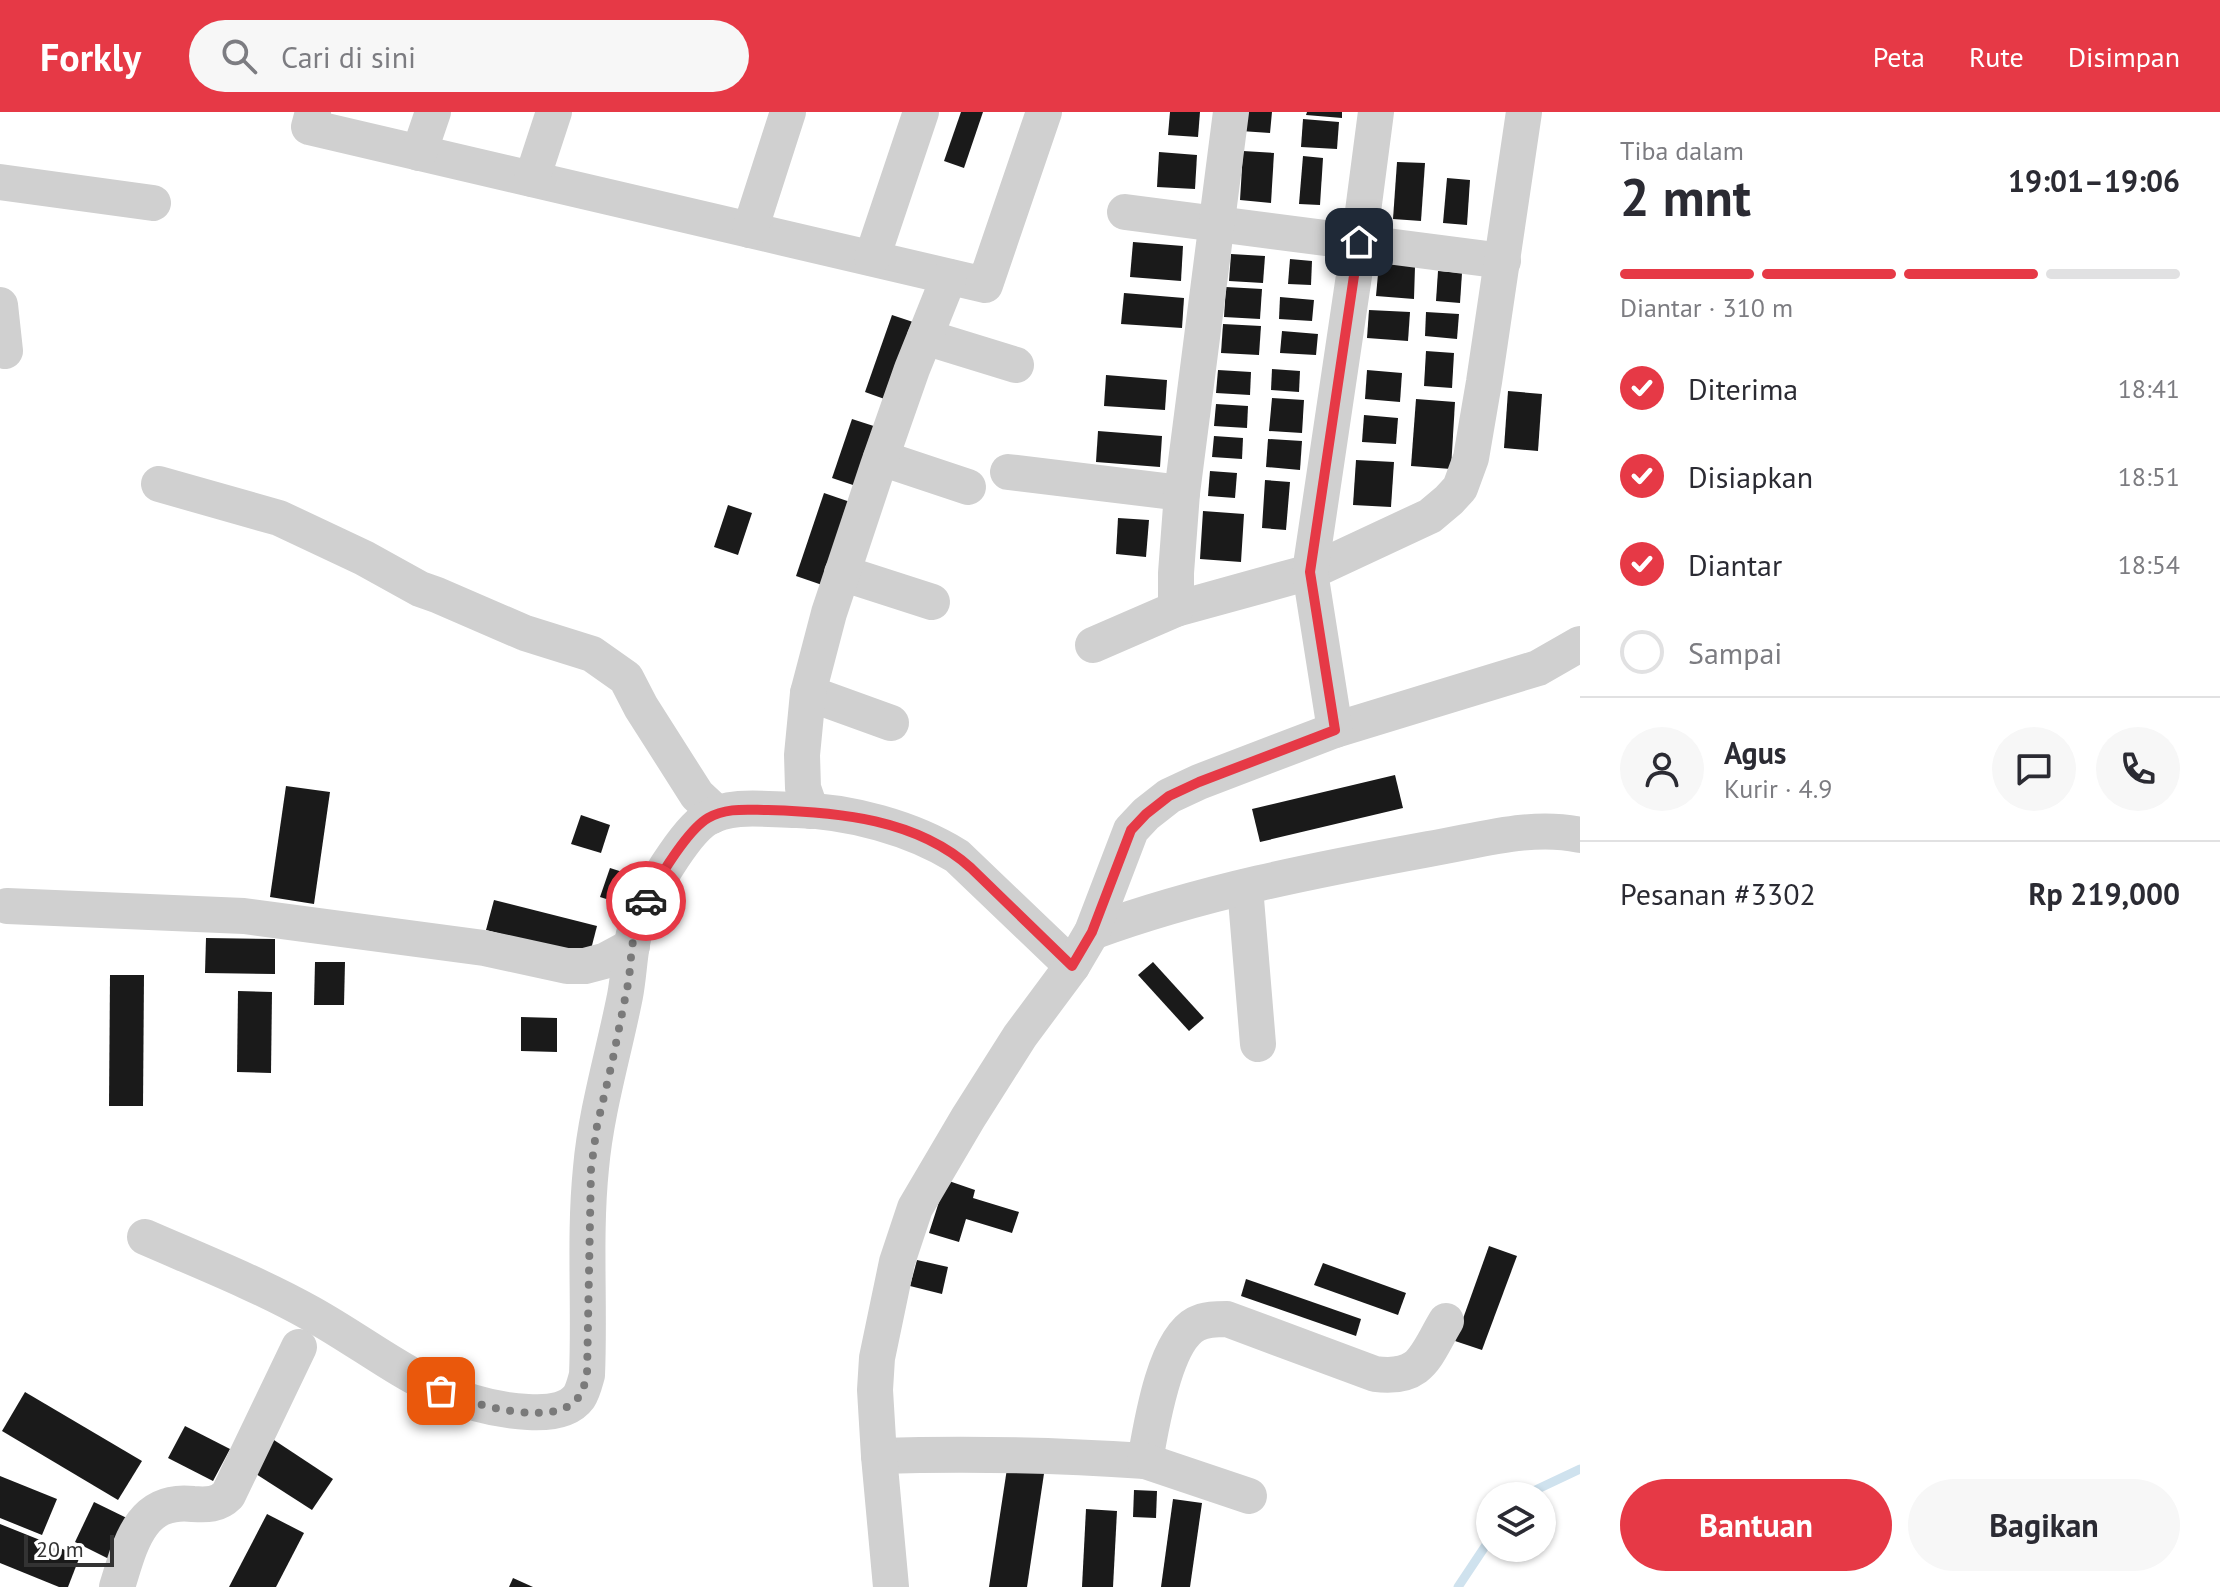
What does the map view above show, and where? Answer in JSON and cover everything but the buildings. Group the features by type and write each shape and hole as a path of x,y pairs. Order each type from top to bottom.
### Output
{"street":[{"path":"313,112 309,127 985,285 1044,112"},
{"path":"419,153 433,112"},
{"path":"532,179 554,112"},
{"path":"750,230 788,112"},
{"path":"872,258 921,112"},
{"path":"1176,609 1182,493 1231,112"},
{"path":"1335,730 1310,572 1376,112"},
{"path":"1093,645 1176,609 1310,572 1430,516 1460,488 1471,458 1524,112"},
{"path":"0,182 153,203"},
{"path":"1125,212 1503,261"},
{"path":"811,811 803,788 802,755 808,693 842,573 881,458 949,277"},
{"path":"0,305 5,351 0,350"},
{"path":"925,337 1016,365"},
{"path":"881,458 968,487"},
{"path":"1008,472 1182,493"},
{"path":"159,484 279,518 364,558 420,589 525,633 592,654 626,678 697,795 712,809 712,816"},
{"path":"842,573 932,602"},
{"path":"891,1587 875,1390 877,1358 897,1262 915,1208 968,1118 1092,932 1131,830 1169,796 1199,782 1335,730 1538,668 1580,644"},
{"path":"808,693 891,723"},
{"path":"145,1237 310,1313 422,1382 461,1400 508,1411 539,1413 566,1408 579,1397 587,1375 591,1169 597,1126 629,979 632,946 647,899 694,829 712,816 738,809 811,811 906,830 939,845 964,862 1072,966"},
{"path":"1092,932 1158,909 1370,860 1518,833 1560,830 1580,835"},
{"path":"1245,887 1258,1044"},
{"path":"7,906 244,916 484,948 567,966 585,966 604,961 632,946"},
{"path":"1145,1461 1166,1369 1184,1334 1194,1325 1227,1319 1375,1374 1391,1376 1416,1369 1446,1321"},
{"path":"117,1587 134,1537 148,1515 172,1503 213,1504 228,1495 299,1347"},
{"path":"879,1456 1073,1456 1145,1461 1249,1496"}],"waterway":[{"path":"1553,1482 1580,1469"},
{"path":"1458,1587 1476,1560"}],"way so far":[{"path":"441,1391 461,1400 508,1411 539,1413 566,1408 579,1397 587,1375 591,1169 597,1126 629,979 632,946 646,901"}],"route":[{"path":"646,901 685,840 706,819 738,809 811,811 906,830 939,845 971,868 1072,966 1092,932 1131,830 1146,814 1169,796 1199,782 1335,730 1310,572 1359,242"}]}
